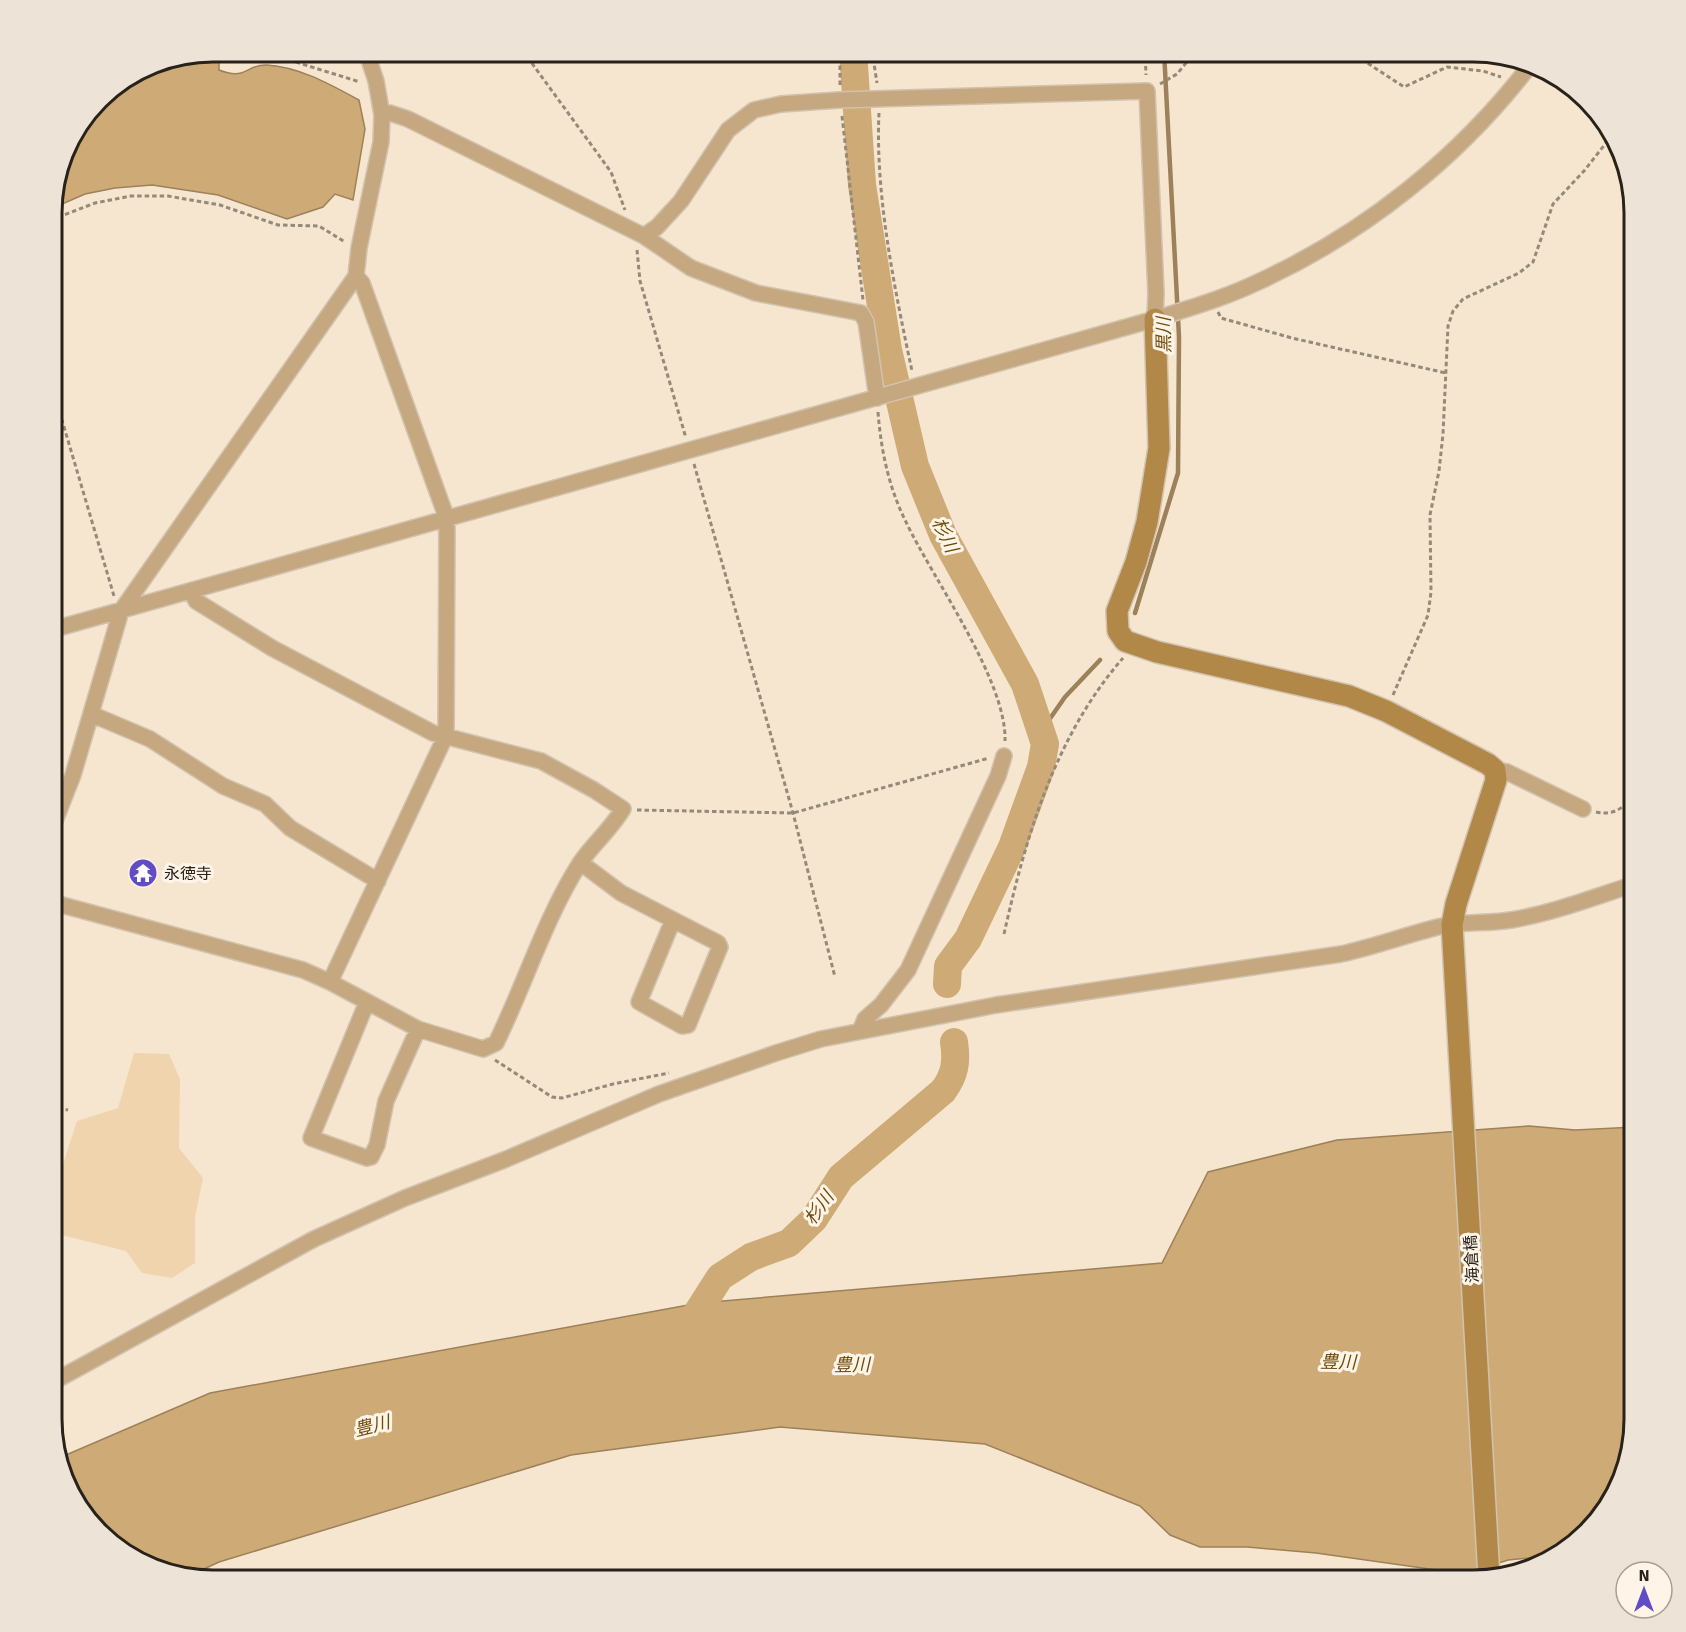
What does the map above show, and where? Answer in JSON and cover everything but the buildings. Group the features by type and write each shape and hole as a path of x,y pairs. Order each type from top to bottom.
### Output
{"street":[{"path":"62,804 74,775 121,610 356,276 359,248 381,142 382,115 376,81 370,62"},
{"path":"62,627 1160,318 1258,283 1319,250 1377,213 1473,133 1525,71"},
{"path":"644,237 657,227 681,201 728,130 736,121 754,110 781,105 843,100 1152,89 1156,293 1160,318 1160,425 1156,479 1136,562 1117,611 1118,631 1125,641 1134,646 1245,674 1349,696 1386,711 1488,764 1495,770 1507,772 1583,809"},
{"path":"382,115 390,113 408,118 644,237 692,268 756,293 861,313 866,322 880,397"},
{"path":"330,982 446,735 447,519 362,283 356,276"},
{"path":"62,905 303,970 418,1029 483,1049 490,1048 502,1032 551,918 581,863 623,809 542,761 433,733 272,648 196,601 191,591"},
{"path":"91,714 150,739 223,786 265,804 290,828 378,881"},
{"path":"860,1031 865,1018 881,1005 908,970 998,776 1004,756"},
{"name":"海倉橋","path":"1489,1569 1453,932 1456,904 1496,780 1495,770"},
{"path":"581,863 621,893 718,943 720,947 688,1025 682,1026 639,1002 673,920"},
{"path":"62,1377 315,1239 405,1198 504,1160 659,1094 776,1053 821,1039 996,1005 1341,954 1541,914 1624,888"},
{"path":"367,1002 311,1138 367,1158 371,1157 377,1146 386,1101 418,1029"}],"path":[{"path":"296,62 368,84 376,81"},
{"path":"531,62 611,172 627,213 625,227"},
{"path":"841,62 864,302 861,313"},
{"path":"873,62 883,197 897,302 913,376 918,385"},
{"path":"1147,62 1152,89 1177,74 1187,62"},
{"path":"1366,62 1404,87 1447,67 1484,71 1517,82"},
{"path":"1386,711 1428,615 1431,592 1430,515 1439,471 1448,326 1453,311 1463,299 1519,273 1533,262 1553,204 1584,171 1607,142"},
{"path":"62,216 95,203 131,196 168,196 220,205 278,225 319,226 359,248"},
{"path":"644,237 636,249 640,281 793,813 835,977"},
{"path":"1213,300 1221,318 1359,354 1446,373"},
{"path":"623,809 772,815 793,813 987,758 1004,756 1005,727 995,693 980,659 906,522 890,486 880,437 880,397"},
{"path":"62,420 116,604 121,610"},
{"path":"1004,933 1020,866 1051,774 1085,712 1134,646"},
{"path":"1583,809 1606,814 1621,810 1624,806"},
{"path":"490,1048 494,1059 499,1064 552,1097 562,1098 671,1072"},
{"path":"62,1109 68,1110"}],"shaded area":[{"path":"134,1053 169,1054 180,1079 179,1148 203,1178 195,1217 195,1263 172,1278 142,1273 126,1251 62,1235 62,1172 77,1121 118,1108"}],"water":[{"path":"219,62 219,70 235,74 260,65 279,66 315,78 359,100 365,129 353,200 335,194 323,207 287,219 218,195 152,185 115,188 85,194 62,204 64,183 73,155 82,137 99,113 113,99 155,73 193,63"},
{"name":"豊川","path":"1529,1126 1575,1130 1624,1128 1624,1420 1619,1459 1609,1486 1587,1519 1557,1545 1534,1557 1508,1560 1477,1570 1437,1570 1316,1553 1247,1547 1200,1547 1170,1535 1140,1506 985,1444 780,1427 571,1455 219,1562 203,1570 193,1569 173,1565 146,1555 129,1545 106,1526 87,1503 77,1486 66,1455 210,1393 699,1303 1162,1263 1208,1172 1337,1140"}],"waterway":[{"name":"杉川","path":"854,62 862,185 888,350 915,466 943,535 1025,684 1045,744 1041,767 1012,847 968,939 948,966 947,984"},
{"name":"黒川","path":"1135,613 1178,473 1179,337 1165,62"},
{"name":"黒川","path":"1042,730 1065,697 1100,660"},
{"name":"杉川","path":"687,1337 690,1324 720,1277 751,1257 789,1243 814,1219 841,1177 943,1091 954,1068 954,1042"}],"place":[{"name":"永徳寺","path":"143,873"}]}
